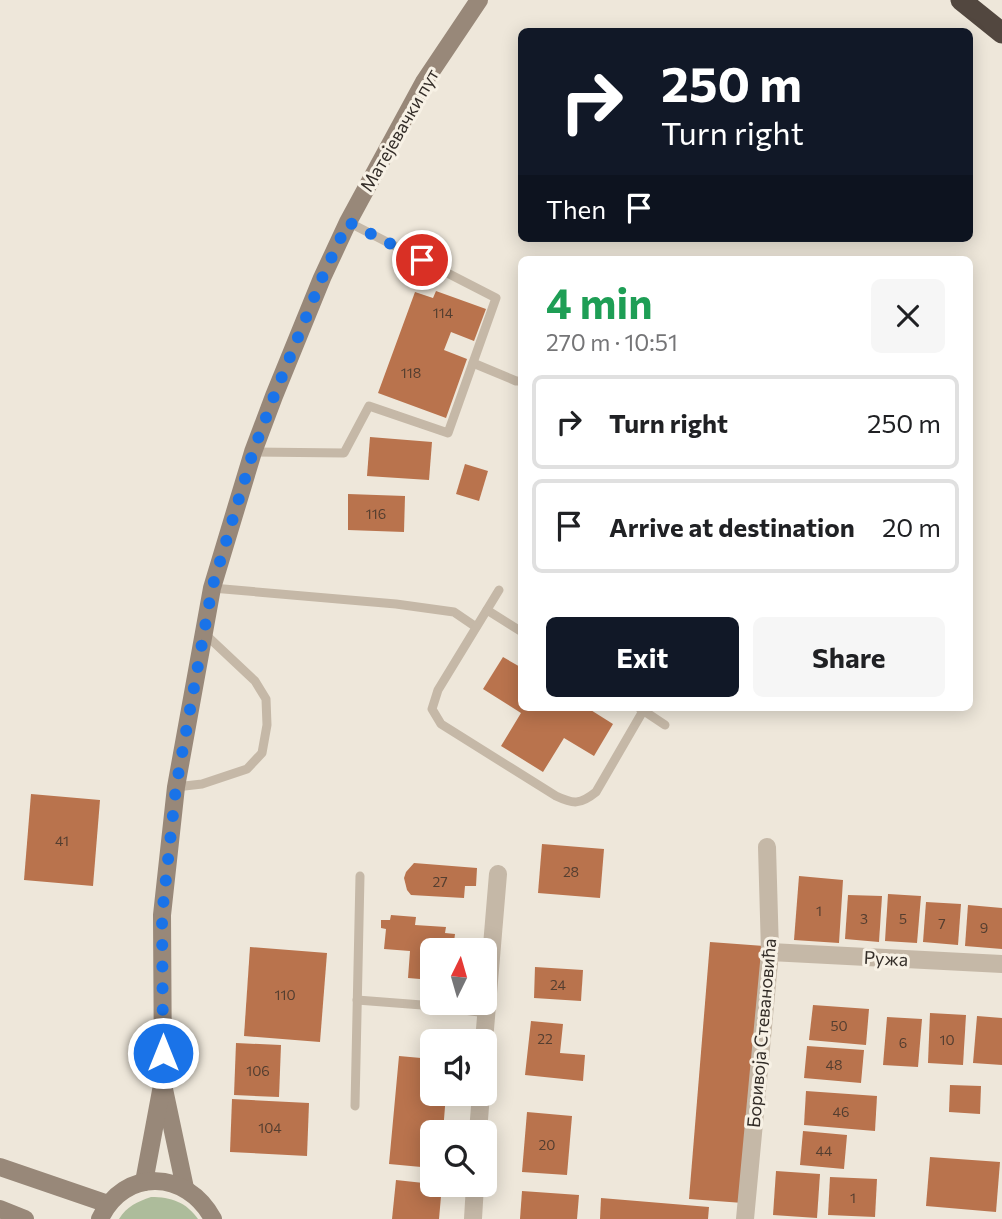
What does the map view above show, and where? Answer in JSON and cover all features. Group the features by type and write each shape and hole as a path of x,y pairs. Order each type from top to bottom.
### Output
{"highway":[{"path":"961,0 1002,33"}],"main road":[{"name":"Матејевачки пут","path":"144,1182 163,1080 162,915 176,787 212,588 253,452 322,278 348,222 424,82 480,0"},
{"name":"Матејевачки пут","path":"163,1080 185,1188"},
{"path":"0,1167 104,1212 124,1190 144,1182 172,1183 185,1188 202,1201 213,1219"},
{"path":"0,1209 26,1219"}],"street":[{"name":"Боривоја Стевановића","path":"745,1219 770,952 767,847"},
{"path":"492,938 498,874"},
{"name":"Ружа","path":"770,952 1002,964"},
{"path":"473,1219 474,1197"}],"lane":[{"path":"253,452 345,453 369,406 448,433 496,298 348,222"},
{"path":"473,362 518,381"},
{"path":"212,588 396,604 454,612 477,627"},
{"path":"499,590 438,690 432,709 441,724 570,803 586,800 596,792 639,711"},
{"path":"486,610 518,630"},
{"path":"176,787 202,784 247,769 262,753 267,725 266,699 255,681 203,633"},
{"path":"643,711 665,725"},
{"path":"355,1106 360,876"},
{"path":"357,1000 420,1005"}],"green space":[{"path":"151,1197 177,1202 188,1208 198,1219 119,1219 133,1205"}],"building":[{"path":"436,291 486,309 474,341 451,332 444,350 467,359 446,418 378,393 415,292 433,298"},
{"path":"370,437 432,442 429,480 367,476"},
{"path":"465,464 488,471 479,501 456,494"},
{"path":"348,494 405,496 404,532 348,530"},
{"path":"503,657 518,666 518,711 592,711 613,724 594,756 564,738 543,772 501,746 521,713 483,689"},
{"path":"31,794 100,800 93,886 24,880"},
{"path":"542,844 604,849 600,898 538,893"},
{"path":"414,863 477,868 476,886 465,886 464,898 411,895 404,878"},
{"path":"799,876 843,880 839,943 794,940"},
{"path":"888,894 921,896 917,943 885,941"},
{"path":"848,895 882,896 879,942 845,939"},
{"path":"926,902 961,904 958,945 923,942"},
{"path":"968,905 1002,908 1002,949 965,946"},
{"path":"391,915 416,917 415,925 446,927 445,933 455,934 454,938 420,938 420,979 408,978 410,951 384,949 386,929 381,928 381,920 390,920"},
{"path":"710,942 765,946 743,1203 689,1199"},
{"path":"250,947 327,953 320,1042 244,1036"},
{"path":"535,967 583,970 581,1001 534,998"},
{"path":"813,1005 869,1009 866,1045 809,1040"},
{"path":"930,1013 966,1015 963,1065 928,1063"},
{"path":"977,1016 1002,1018 1002,1065 973,1063"},
{"path":"887,1017 922,1019 918,1067 883,1065"},
{"path":"531,1021 563,1024 560,1053 585,1055 583,1081 525,1075"},
{"path":"236,1043 281,1045 279,1097 234,1095"},
{"path":"807,1046 864,1050 861,1083 804,1078"},
{"path":"399,1056 420,1058 420,1106 445,1106 444,1120 420,1120 420,1167 389,1164"},
{"path":"950,1085 981,1086 980,1114 949,1112"},
{"path":"806,1091 877,1096 875,1131 804,1125"},
{"path":"232,1099 309,1103 307,1156 230,1152"},
{"path":"527,1112 572,1116 567,1175 522,1172"},
{"path":"803,1131 847,1135 844,1169 800,1165"},
{"path":"930,1157 1000,1162 996,1212 926,1206"},
{"path":"776,1171 820,1174 817,1218 773,1215"},
{"path":"830,1177 877,1179 875,1217 828,1215"},
{"path":"396,1180 420,1183 420,1197 441,1197 439,1219 392,1219"},
{"path":"522,1191 579,1195 577,1219 520,1219"},
{"path":"601,1198 709,1207 708,1219 600,1219"}],"route":[{"path":"163,1053 162,915 176,787 212,588 253,452 322,278 348,222 422,260"}]}
